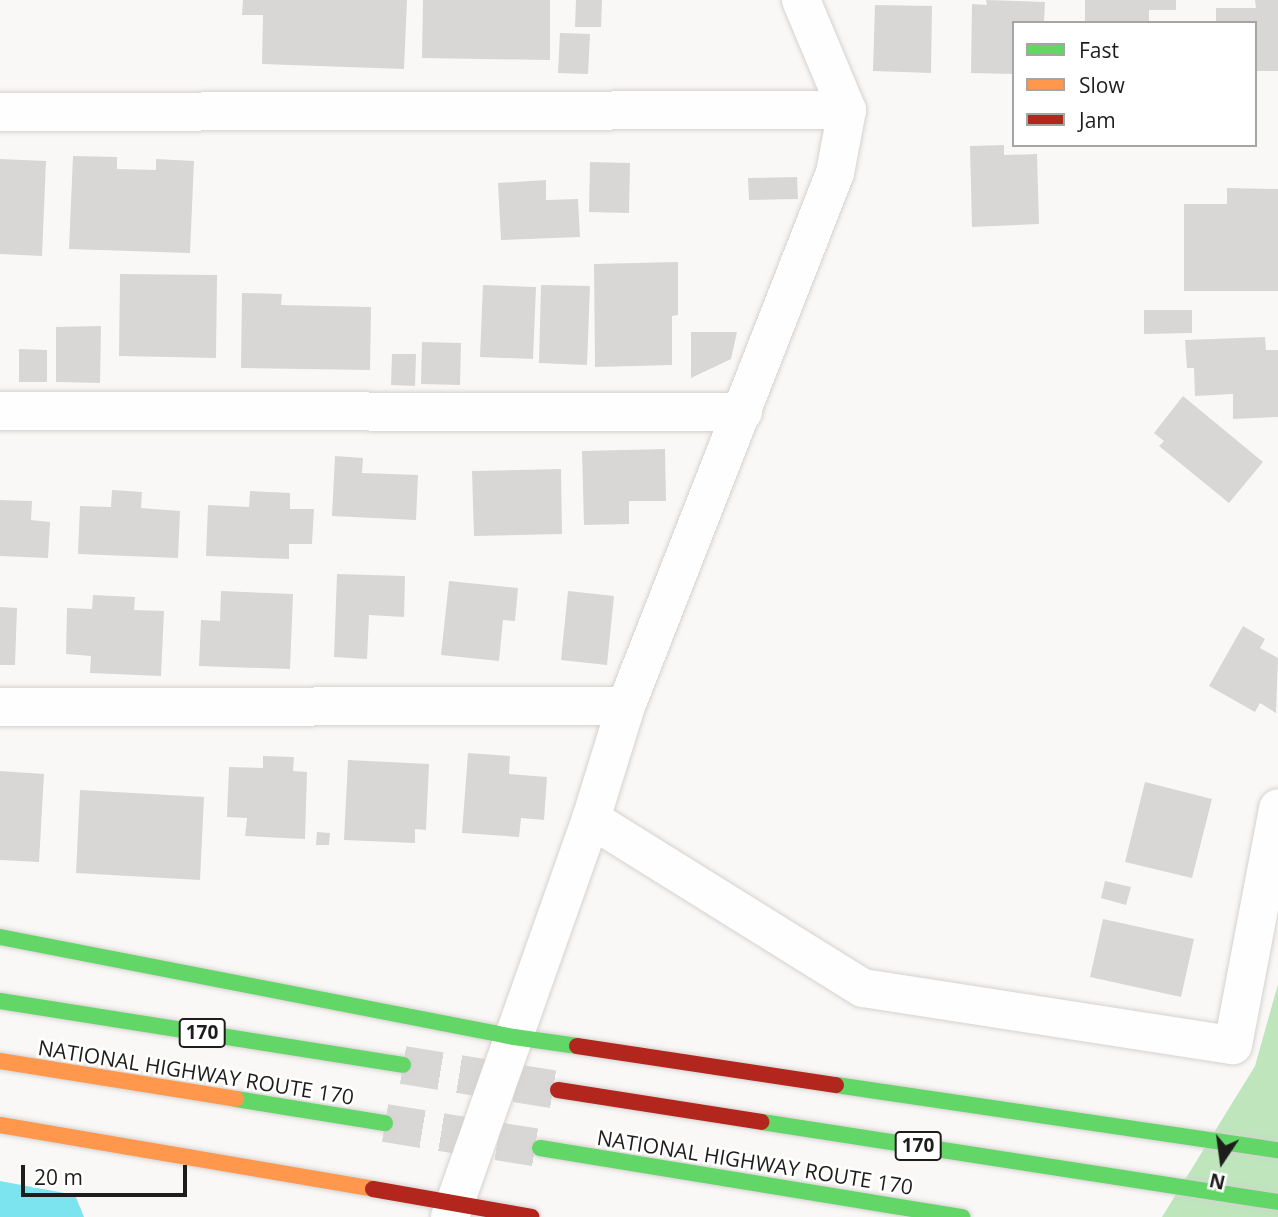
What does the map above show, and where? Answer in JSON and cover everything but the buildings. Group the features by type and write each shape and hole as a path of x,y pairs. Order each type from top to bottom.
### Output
{"highway":[{"path":"0,937 514,1037 1278,1150"},
{"name":"NATIONAL HIGHWAY ROUTE 170","path":"0,1001 404,1065"},
{"name":"NATIONAL HIGHWAY ROUTE 170","path":"0,1062 385,1123"},
{"name":"NATIONAL HIGHWAY ROUTE 170","path":"558,1090 1278,1202"},
{"path":"0,1125 453,1211 532,1217"},
{"name":"NATIONAL HIGHWAY ROUTE 170","path":"540,1148 962,1217"}],"street":[{"path":"453,1211 591,819 626,706 835,173 846,110 801,0"},
{"path":"0,112 846,110"},
{"path":"0,411 743,412"},
{"path":"0,707 626,706"},
{"path":"591,819 863,988 1233,1045 1278,808"}],"green space":[{"path":"1278,984 1278,1217 1162,1217 1255,1066"}],"water":[{"path":"0,1181 75,1195 84,1217 0,1217"}],"tunnel":[{"path":"403,1065 558,1090"},
{"path":"385,1123 540,1148"}],"traffic: fast":[{"path":"0,937 514,1037 577,1046"},
{"path":"0,1001 403,1065"},
{"path":"836,1085 1278,1150"},
{"path":"236,1099 385,1123"},
{"path":"762,1122 1278,1202"},
{"path":"540,1148 962,1217"}],"traffic: slow":[{"path":"0,1061 236,1099"},
{"path":"0,1125 373,1189"}],"traffic: jam":[{"path":"577,1046 836,1085"},
{"path":"558,1090 762,1122"},
{"path":"373,1189 532,1217"}]}
